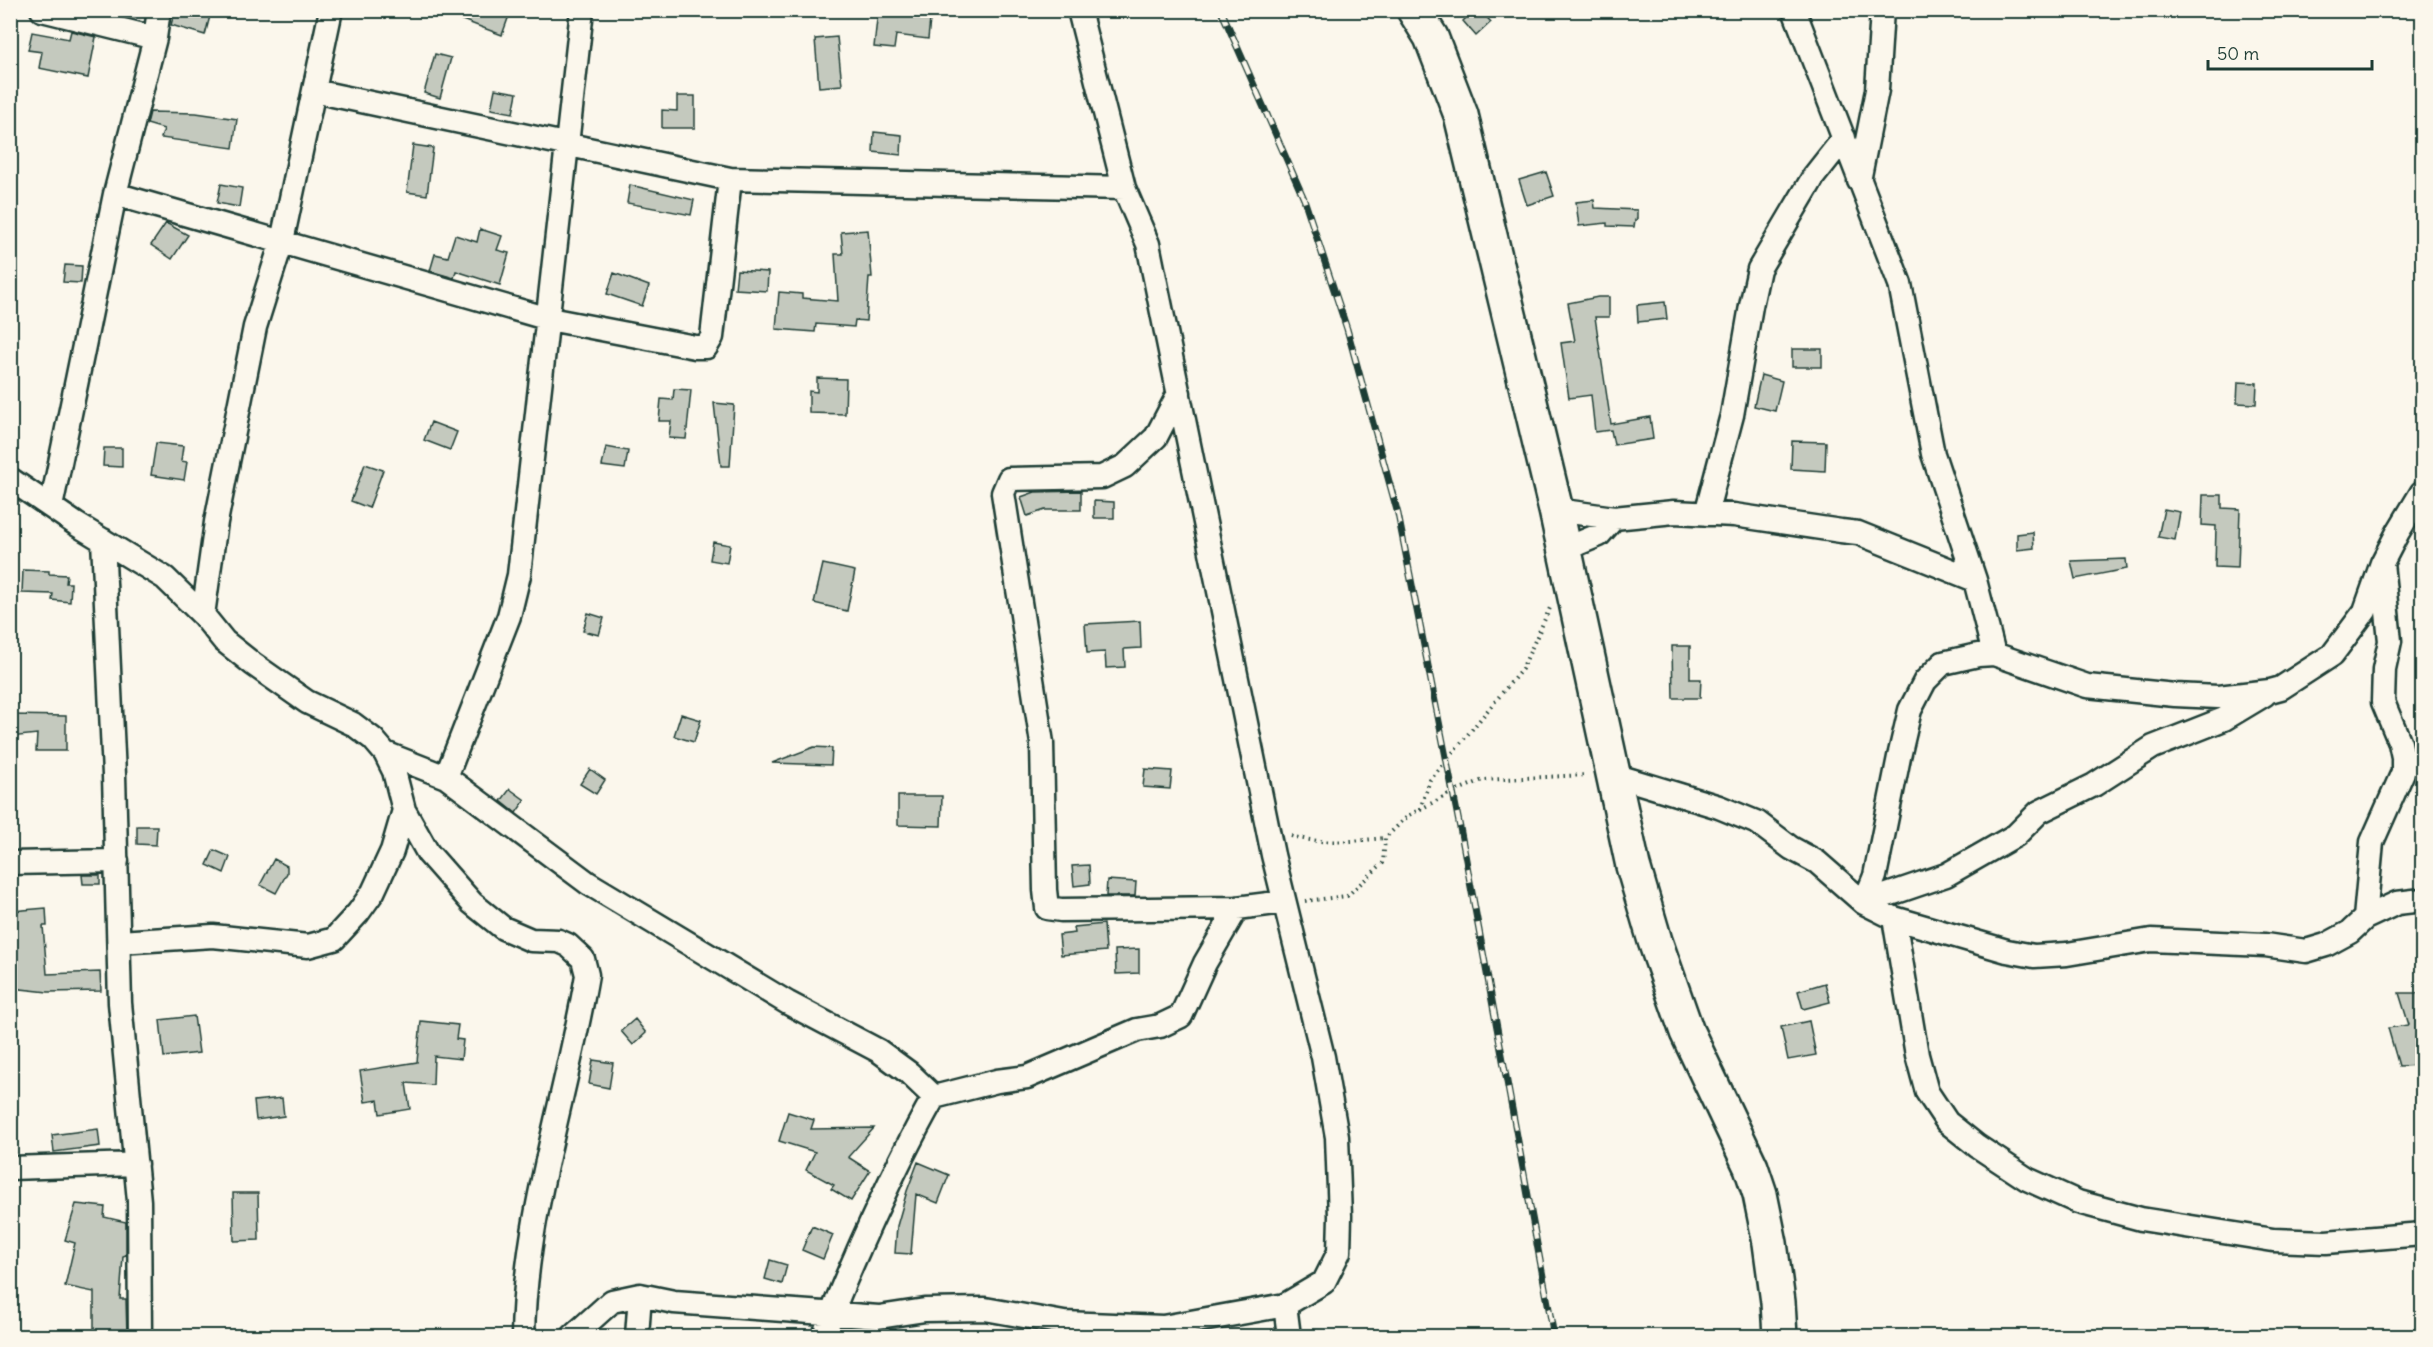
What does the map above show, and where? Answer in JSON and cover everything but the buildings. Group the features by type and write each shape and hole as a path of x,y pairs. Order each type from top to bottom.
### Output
{"street":[{"path":"42,10 155,38"},
{"path":"51,507 115,194 155,38 159,10"},
{"path":"203,615 216,522 251,350 282,241 331,10"},
{"path":"446,777 509,616 519,575 582,10"},
{"path":"573,1336 612,1301 640,1295 674,1302 879,1317 925,1310 985,1309 1064,1323 1163,1328 1285,1305 1324,1282 1339,1252 1337,1137 1323,1057 1268,830 1148,244 1124,188 1079,10"},
{"path":"1414,10 1431,38 1461,115 1557,510 1633,866 1655,940 1687,1032 1744,1150 1760,1194 1778,1302 1780,1336"},
{"path":"1794,10 1900,284 1933,454 1976,580 1994,654"},
{"path":"1859,182 1877,90 1882,10"},
{"path":"314,91 730,179 1124,188"},
{"path":"1706,514 1732,415 1751,306 1760,269 1814,176 1844,138"},
{"path":"115,194 549,319 695,347 706,347 712,337 730,179"},
{"path":"1179,393 1156,437 1125,466 1102,477 1009,478 1003,493 1042,743 1047,908 1061,910 1237,908 1284,902"},
{"path":"10,479 165,579 203,615 224,641 253,664 307,702 353,724 373,739 386,753 394,771 404,810 428,853 472,903 503,928 531,940 559,941 568,945 584,959 587,975 542,1184 524,1301 523,1336"},
{"path":"1864,903 1875,876 1910,710 1925,681 1943,663 1994,654 2087,686 2175,695 2218,697 2281,688 2332,655 2365,611 2382,563 2422,492"},
{"path":"1557,510 1614,518 1674,512 1734,515 1858,533 1976,580"},
{"path":"1565,549 1599,535 1614,518"},
{"path":"103,540 117,861 120,1003 139,1201 140,1336"},
{"path":"2365,918 2367,874 2372,842 2403,772 2400,743 2383,702 2384,669 2390,641 2382,563"},
{"path":"1864,903 1946,876 2016,835 2039,813 2094,785 2153,747 2224,719 2270,691"},
{"path":"386,753 446,777 588,883 788,1003 879,1052 909,1073 934,1097"},
{"path":"1614,775 1719,807 1758,823 1791,848 1817,862 1864,903 1894,918 2007,951 2034,956 2067,954 2151,940 2265,945 2306,951 2326,945 2350,932 2365,918 2397,903 2422,900"},
{"path":"119,942 213,936 308,946 334,939 358,913 373,892 392,851 404,810"},
{"path":"10,863 117,861"},
{"path":"824,1336 831,1312 884,1195 934,1097 997,1081 1027,1077 1137,1030 1160,1026 1181,1016 1204,963 1237,908"},
{"path":"1894,918 1917,1055 1927,1092 1947,1122 1977,1146 2027,1179 2078,1202 2141,1219 2273,1240 2326,1242 2422,1234"},
{"path":"10,1168 136,1164"},
{"path":"637,1336 640,1295"},
{"path":"1285,1305 1289,1336"}],"path":[{"path":"1420,809 1430,780 1522,669 1551,606"},
{"path":"1284,902 1325,900 1347,896 1383,864 1386,838 1409,815 1453,792 1483,780 1556,775 1614,775"},
{"path":"1268,830 1310,841 1332,842 1386,838"}],"railway":[{"path":"1221,10 1304,199 1347,329 1398,514 1461,833 1554,1336"}]}
